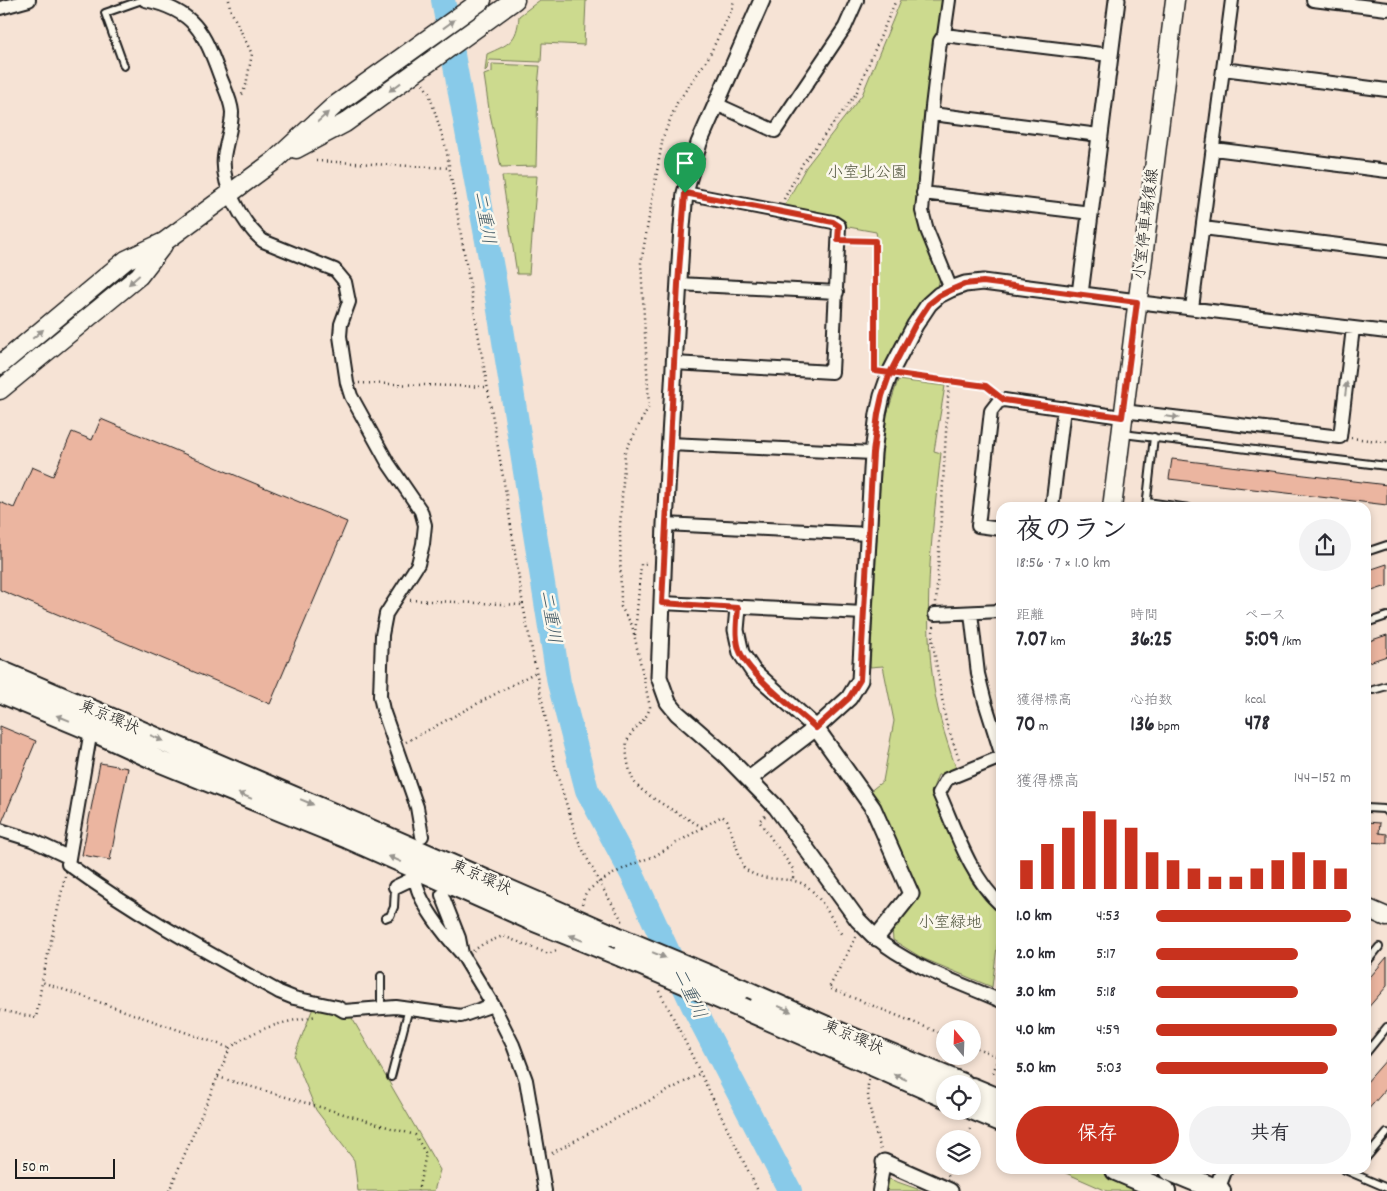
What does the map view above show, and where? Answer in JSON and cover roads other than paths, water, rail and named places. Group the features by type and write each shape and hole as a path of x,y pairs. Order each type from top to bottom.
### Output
{"highway":[{"name":"東京環状","path":"0,671 368,829 620,933 838,1032 941,1075"},
{"name":"東京環状","path":"0,692 161,762 348,838 418,873 621,956 936,1093"},
{"path":"981,1092 996,1098"},
{"path":"981,1113 996,1119"},
{"path":"1125,1174 1165,1191"},
{"path":"1178,1174 1217,1191"}],"main road":[{"path":"274,161 345,123 515,0"},
{"name":"小室停車場復線","path":"1113,502 1175,0"},
{"path":"0,365 126,260 164,242 274,161 334,106 476,5"},
{"path":"0,390 139,276 164,242"},
{"path":"1371,910 1387,916"}],"street":[{"path":"0,8 29,0"},
{"path":"143,0 173,9 189,18 200,31 217,67 232,114 224,158 225,176 243,219 263,241 335,270 345,282 349,302 341,324 340,336 347,383 388,463 421,511 425,525 418,564 386,614 382,635 380,696 382,710 416,807 422,836"},
{"path":"762,0 699,143 685,193 669,444 659,677 668,702 677,713 724,754 776,807 862,925 888,949 920,966 996,999"},
{"path":"716,104 775,131 844,27 857,0"},
{"path":"949,0 944,36 940,41 922,211 927,230 951,290"},
{"path":"1080,294 1117,0"},
{"path":"1192,308 1232,0"},
{"path":"1313,0 1387,9"},
{"path":"944,36 1110,55"},
{"path":"1223,69 1387,90"},
{"path":"932,114 1099,135"},
{"path":"1214,149 1387,171"},
{"path":"674,362 832,372 839,226 833,222 685,193"},
{"path":"923,193 1090,213"},
{"path":"1203,228 1387,251"},
{"path":"749,779 816,728 849,698 860,680 873,453 878,414 890,373 923,311 939,296 965,284 983,282 1387,332"},
{"path":"678,284 837,292"},
{"path":"996,528 978,526 991,411 998,402 1004,400 1064,408 1122,420 1340,437 1353,328"},
{"path":"1053,502 1064,408"},
{"path":"669,444 873,453"},
{"path":"665,524 868,534"},
{"path":"662,603 864,614"},
{"path":"738,608 736,630 740,653 753,671 816,728 873,808 911,894 876,938"},
{"path":"935,614 996,611"},
{"path":"971,613 978,674 996,737"},
{"path":"68,860 91,730"},
{"path":"996,759 947,779 939,793 978,879 996,900"},
{"path":"0,830 32,840 68,860 106,892 279,992 294,998 337,1007 344,1011 380,1007 409,1008 461,1016 492,1005"},
{"path":"395,887 418,873 421,898 448,940 462,956 492,1005 513,1045 526,1080 545,1191"},
{"path":"442,895 459,938 462,956"},
{"path":"879,1191 884,1162 950,1191"},
{"path":"1217,1191 1223,1174"}],"lane":[{"path":"124,66 105,13 143,0"},
{"path":"1122,420 1154,437 1387,466"},
{"path":"1146,502 1154,437"},
{"path":"1371,550 1387,545"},
{"path":"1371,621 1387,616"},
{"path":"1373,690 1387,686"},
{"path":"1371,808 1384,809 1387,812"},
{"path":"385,918 390,916 394,907 395,887"},
{"path":"1371,957 1379,947"},
{"path":"380,1007 381,976"},
{"path":"391,1077 409,1008"},
{"path":"1371,1047 1387,1027"},
{"path":"1371,1152 1387,1133"},
{"path":"1358,1174 1387,1188"}],"waterway":[{"name":"二重川","path":"443,0 494,279 559,683 587,790 633,876 695,1010 790,1191"}],"park label":[{"name":"小室北公園","path":"867,173"},
{"name":"小室緑地","path":"950,923"}]}
